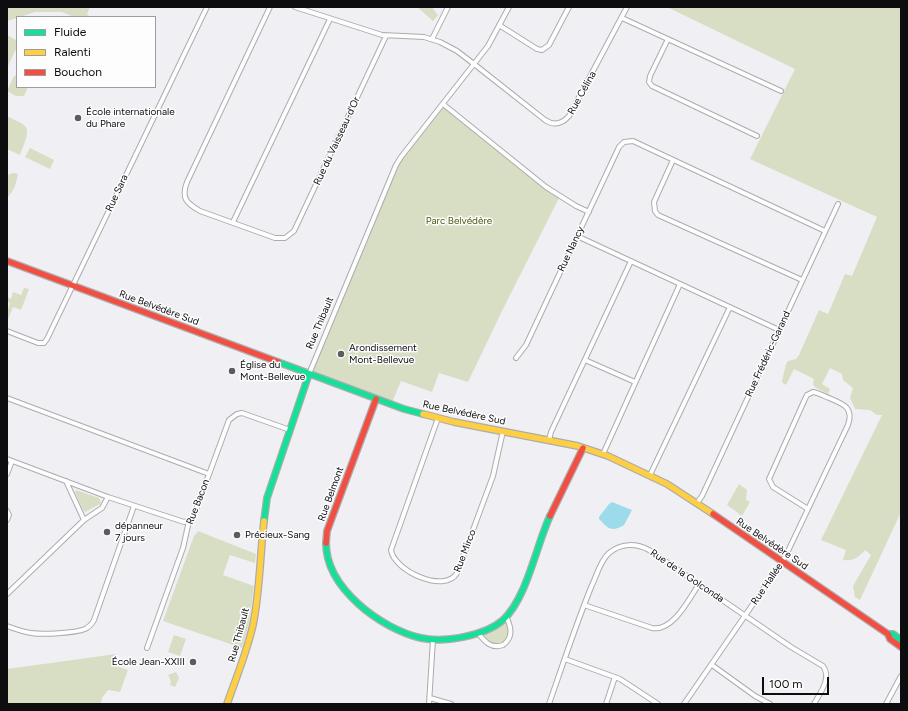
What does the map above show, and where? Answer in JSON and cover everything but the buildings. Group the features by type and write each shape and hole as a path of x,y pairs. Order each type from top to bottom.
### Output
{"street":[{"name":"Rue Sara","path":"7,331 34,342 44,343 48,337 206,7"},
{"path":"270,7 187,182 184,194 188,204 200,211 233,222 330,19"},
{"path":"295,7 386,36 415,36 432,39 450,47 474,64"},
{"path":"432,39 448,7"},
{"name":"Rue Thibault","path":"227,704 248,644 253,623 257,601 265,510 270,490 309,374 396,165 488,46 509,7"},
{"path":"500,25 537,49 542,50 549,45 569,7"},
{"name":"Rue Célina","path":"474,64 545,120 550,123 559,124 566,120 569,116 627,7"},
{"path":"622,18 781,91"},
{"name":"Rue du Vaisseau-d'Or","path":"233,222 270,236 281,238 288,237 294,231 386,36"},
{"path":"668,39 650,76 649,82 652,86 757,136"},
{"path":"442,104 546,187 576,206 589,212"},
{"name":"Rue Nancy","path":"516,358 526,345 619,147 627,141 633,142 673,160"},
{"path":"802,280 658,215 655,211 654,202 673,160 825,231"},
{"name":"Rue Frédéric-Garand","path":"697,503 702,496 838,204"},
{"path":"578,236 779,330"},
{"name":"Rue Belvédère Sud","path":"7,261 404,409 438,418 549,440 603,454 650,475 697,503 888,634 893,634 901,640"},
{"path":"549,440 551,432 631,261"},
{"path":"603,454 680,284"},
{"path":"650,475 730,307"},
{"path":"585,360 635,382"},
{"name":"Rue Hallée","path":"684,704 782,562 808,510 848,425 850,419 849,411 844,405 816,393 807,395 769,479 773,487 808,510"},
{"path":"7,398 209,474"},
{"name":"Rue Belmont","path":"376,399 327,531 325,544 327,556 334,574 360,606 381,622 417,637 433,639 478,634 491,628 506,616 513,608 518,598 545,526 583,448"},
{"name":"Rue Bacon","path":"147,648 185,542 189,521 194,515 229,420 237,414 247,414 290,430"},
{"name":"Rue Mirco","path":"438,418 391,550 393,557 402,566 429,580 450,580 455,577 457,573 493,476 503,431"},
{"path":"7,459 134,506 184,522 189,521"},
{"path":"7,474 12,461"},
{"path":"66,482 84,520"},
{"path":"7,594 84,520 102,508 108,497"},
{"path":"7,626 30,633 44,634 87,628 94,620 134,506"},
{"path":"7,511 9,515 7,520"},
{"name":"Rue de la Golconda","path":"549,704 584,605 605,558 612,551 626,545 636,545 649,550 824,669 827,674 826,680 814,704"},
{"path":"584,605 652,628 659,628 667,626 674,620 699,584"},
{"path":"478,634 489,644 494,646 503,645 510,638 511,633 510,623 506,616"},
{"name":"Rue Belvédère Sud","path":"888,634 890,639 901,646"},
{"path":"430,704 433,639"},
{"path":"565,659 615,677 629,684 658,704"},
{"path":"712,665 749,692 770,704"},
{"path":"886,704 901,676"},
{"path":"606,704 615,677"},
{"path":"430,698 451,704"}],"green space":[{"path":"7,7 90,7 87,14 89,16 72,16 62,12 35,12 23,16 16,16 16,18 7,21"},
{"path":"417,7 432,7 438,15 433,21"},
{"path":"667,7 901,7 901,512 860,600 855,597 853,586 871,555 865,550 856,558 843,560 846,550 821,540 882,415 877,415 870,410 855,409 850,398 853,388 843,380 842,374 830,368 822,384 830,389 828,394 815,387 813,384 814,379 794,369 786,385 782,381 786,364 788,361 796,359 799,355 819,310 828,314 845,274 852,276 877,217 750,159 795,69"},
{"path":"7,35 16,40 16,49 7,68"},
{"path":"16,75 16,88 28,88 24,96 16,96 7,91 14,76"},
{"name":"Parc Belvédère","path":"443,104 560,196 468,382 439,373 432,392 401,381 391,405 309,374 394,169"},
{"path":"7,116 19,122 27,129 26,140 20,155 7,149"},
{"path":"30,148 54,160 50,169 25,157"},
{"path":"14,173 18,174 13,190 7,198 7,175"},
{"path":"24,288 29,289 21,310 13,307 7,322 7,309 10,303 7,302 7,297 11,299 13,292 21,295"},
{"path":"739,484 747,490 746,500 750,502 742,516 727,505"},
{"path":"76,490 99,498 101,502 100,504 85,512 75,492"},
{"path":"198,531 256,554 255,563 230,555 223,575 254,586 249,624 242,648 163,621 194,536"},
{"path":"506,621 509,627 506,638 502,642 498,643 487,641 483,635"},
{"path":"174,635 186,639 180,656 168,652"},
{"path":"116,654 114,665 128,670 120,692 108,690 102,698 101,704 7,704 7,669"},
{"path":"176,672 179,678 175,687 170,685 171,681 168,675"}],"water":[{"path":"612,502 632,510 624,525 616,529 607,527 599,519 599,517"}],"traffic: fast":[{"path":"278,362 404,409 423,414"},
{"path":"264,521 267,498 309,374"},
{"path":"326,543 328,560 335,576 358,604 373,616 389,626 421,638 441,640 452,639 475,634 495,626 503,620 511,610 525,585 550,516"},
{"path":"888,634 893,634 901,640"}],"traffic: slow":[{"path":"423,414 454,422 578,446 608,456 667,484 713,514"},
{"path":"227,704 251,635 259,586 264,521"}],"traffic: jam":[{"path":"7,261 278,362"},
{"path":"326,543 327,531 376,399"},
{"path":"550,516 583,448"},
{"path":"713,514 888,634 890,639 901,647"}],"place":[{"name":"École internationale du Phare","path":"78,118"},
{"name":"Arondissement Mont-Bellevue","path":"341,354"},
{"name":"Église du Mont-Bellevue","path":"232,371"},
{"name":"dépanneur 7 jours","path":"107,532"},
{"name":"Précieux-Sang","path":"237,535"},
{"name":"École Jean-XXIII","path":"193,662"}]}
